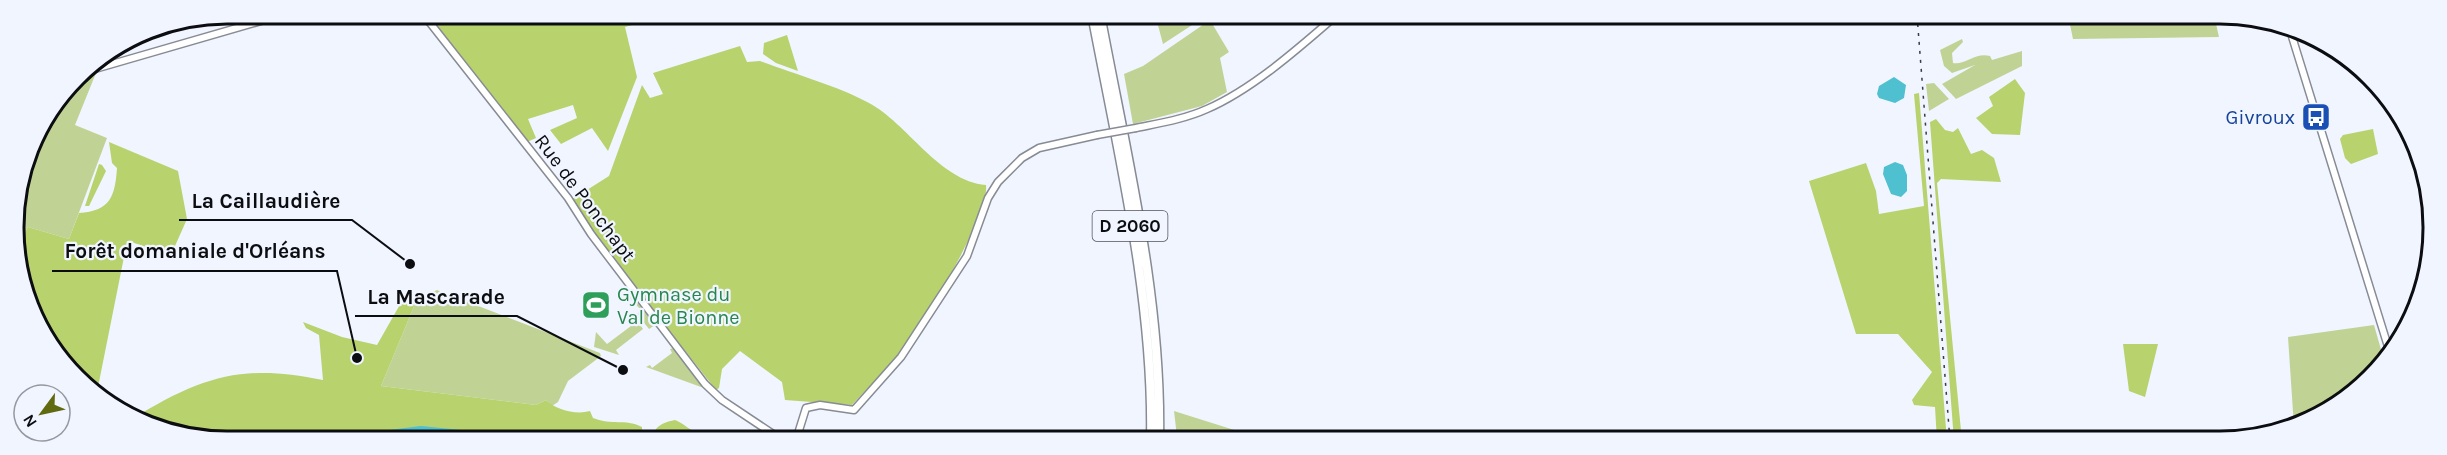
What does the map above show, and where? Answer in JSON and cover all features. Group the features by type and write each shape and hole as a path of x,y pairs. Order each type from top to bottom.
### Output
{"highway":[{"name":"D 2060","path":"1094,24 1139,272 1149,355 1151,431"},
{"name":"D 2060","path":"1102,24 1148,280 1157,363 1159,431"}],"street":[{"path":"103,67 251,24"},
{"name":"Rue de Ponchapt","path":"431,24 568,198 591,234 711,390 769,431"},
{"path":"799,431 806,408 820,405 854,410 901,357 968,256 988,198 998,182 1022,158 1039,148 1192,115 1210,108 1288,56 1327,24"},
{"path":"2292,37 2387,343"}],"green space":[{"path":"434,24 636,24 625,27 637,77 608,151 592,128 561,144 550,130 577,118 573,105 528,119 536,138 527,142"},
{"path":"1158,24 1194,24 1163,44"},
{"path":"1204,24 1212,24 1229,52 1220,58 1227,92 1202,106 1133,124 1124,74 1143,66"},
{"path":"2070,24 2216,24 2219,37 2073,39"},
{"path":"787,35 798,71 776,63 763,54 764,43"},
{"path":"1962,39 1963,42 1952,53 1953,63 1985,55 1990,56 1992,60 2022,51 2022,66 1956,99 1942,84 1975,65 1952,73 1944,66 1940,50"},
{"path":"740,46 747,62 760,61 830,86 869,103 897,124 938,163 969,181 986,185 977,221 937,297 899,355 852,405 785,400 782,382 740,351 722,369 719,388 716,390 568,202 609,176 642,85 650,98 663,94 653,73"},
{"path":"95,73 75,125 107,138 69,239 28,227 24,234 28,188 39,150 58,114"},
{"path":"2015,79 2025,93 2020,135 1992,134 1976,118 1993,106 1989,97"},
{"path":"1934,83 1949,99 1929,111 1926,84"},
{"path":"1919,93 1946,431 1936,431 1935,407 1914,405 1912,400 1932,372 1898,334 1856,334 1809,181 1866,163 1876,191 1879,214 1924,206 1914,94"},
{"path":"1936,119 1945,130 1953,132 1958,128 1971,154 1982,150 1994,158 2001,182 1941,179 1937,183 1961,431 1953,431 1930,122"},
{"path":"2373,129 2378,154 2351,164 2345,158 2340,139 2343,135"},
{"path":"109,142 178,171 187,219 171,255 131,242 124,257 98,384 75,362 58,341 39,305 28,267 24,234 28,227 69,239 79,213 98,209 109,201 115,187 117,168 112,163"},
{"path":"99,164 106,171 89,206 85,206"},
{"path":"437,290 600,353 601,356 568,381 558,402 552,406 546,400 536,405 381,386 417,299"},
{"path":"629,291 647,311 655,325 649,329 637,314 641,310 626,294"},
{"path":"417,299 381,386 536,405 546,400 566,411 590,411 593,418 607,422 636,424 642,427 642,431 228,431 188,427 143,413 180,393 223,377 269,373 323,380 319,335 306,328 303,322 342,337 377,345 402,301"},
{"path":"631,317 635,317 643,329 616,350 619,355 594,347 596,332 607,344 635,323"},
{"path":"2374,325 2381,351 2354,380 2333,397 2293,417 2288,337"},
{"path":"2123,344 2158,344 2145,397 2129,391"},
{"path":"674,348 702,385 701,387 646,367 650,365 652,368 672,353 670,349"},
{"path":"1174,411 1237,431 1176,431"},
{"path":"675,420 694,431 655,431 666,422"}],"water":[{"path":"1894,77 1906,85 1904,98 1895,103 1879,98 1877,94 1879,86"},
{"path":"1895,162 1903,165 1907,175 1907,191 1901,197 1891,194 1883,174 1884,167"}],"waterway":[{"path":"413,431 431,431"}],"railway":[{"path":"1918,24 1949,431"}],"place":[{"name":"Givroux","path":"2316,117"},
{"name":"La Caillaudière","path":"410,264"},
{"name":"Gymnase du Val de Bionne","path":"596,305"},
{"name":"Forêt domaniale d'Orléans","path":"357,358"},
{"name":"La Mascarade","path":"623,370"}]}
